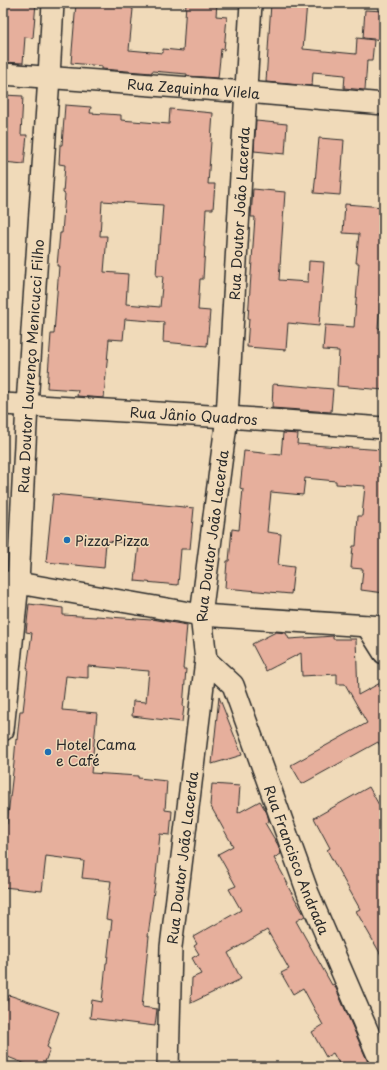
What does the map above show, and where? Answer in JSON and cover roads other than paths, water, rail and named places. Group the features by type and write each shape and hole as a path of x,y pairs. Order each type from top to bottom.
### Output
{"street":[{"name":"Rua Doutor Lourenço Menicucci Filho","path":"3,730 10,583 27,405 53,3"},
{"name":"Rua Doutor João Lacerda","path":"168,1067 171,947 206,660 201,615 227,417 251,3"},
{"name":"Rua Zequinha Vilela","path":"3,74 384,104"},
{"name":"Rua Jânio Quadros","path":"3,404 384,428"},
{"path":"10,583 201,615 376,627 384,653"},
{"name":"Rua Francisco Andrada","path":"206,660 233,684 308,892 383,1067"}],"place":[{"name":"Pizza Pizza","path":"67,540"},
{"name":"Hotel Cama e Café","path":"48,752"}]}
